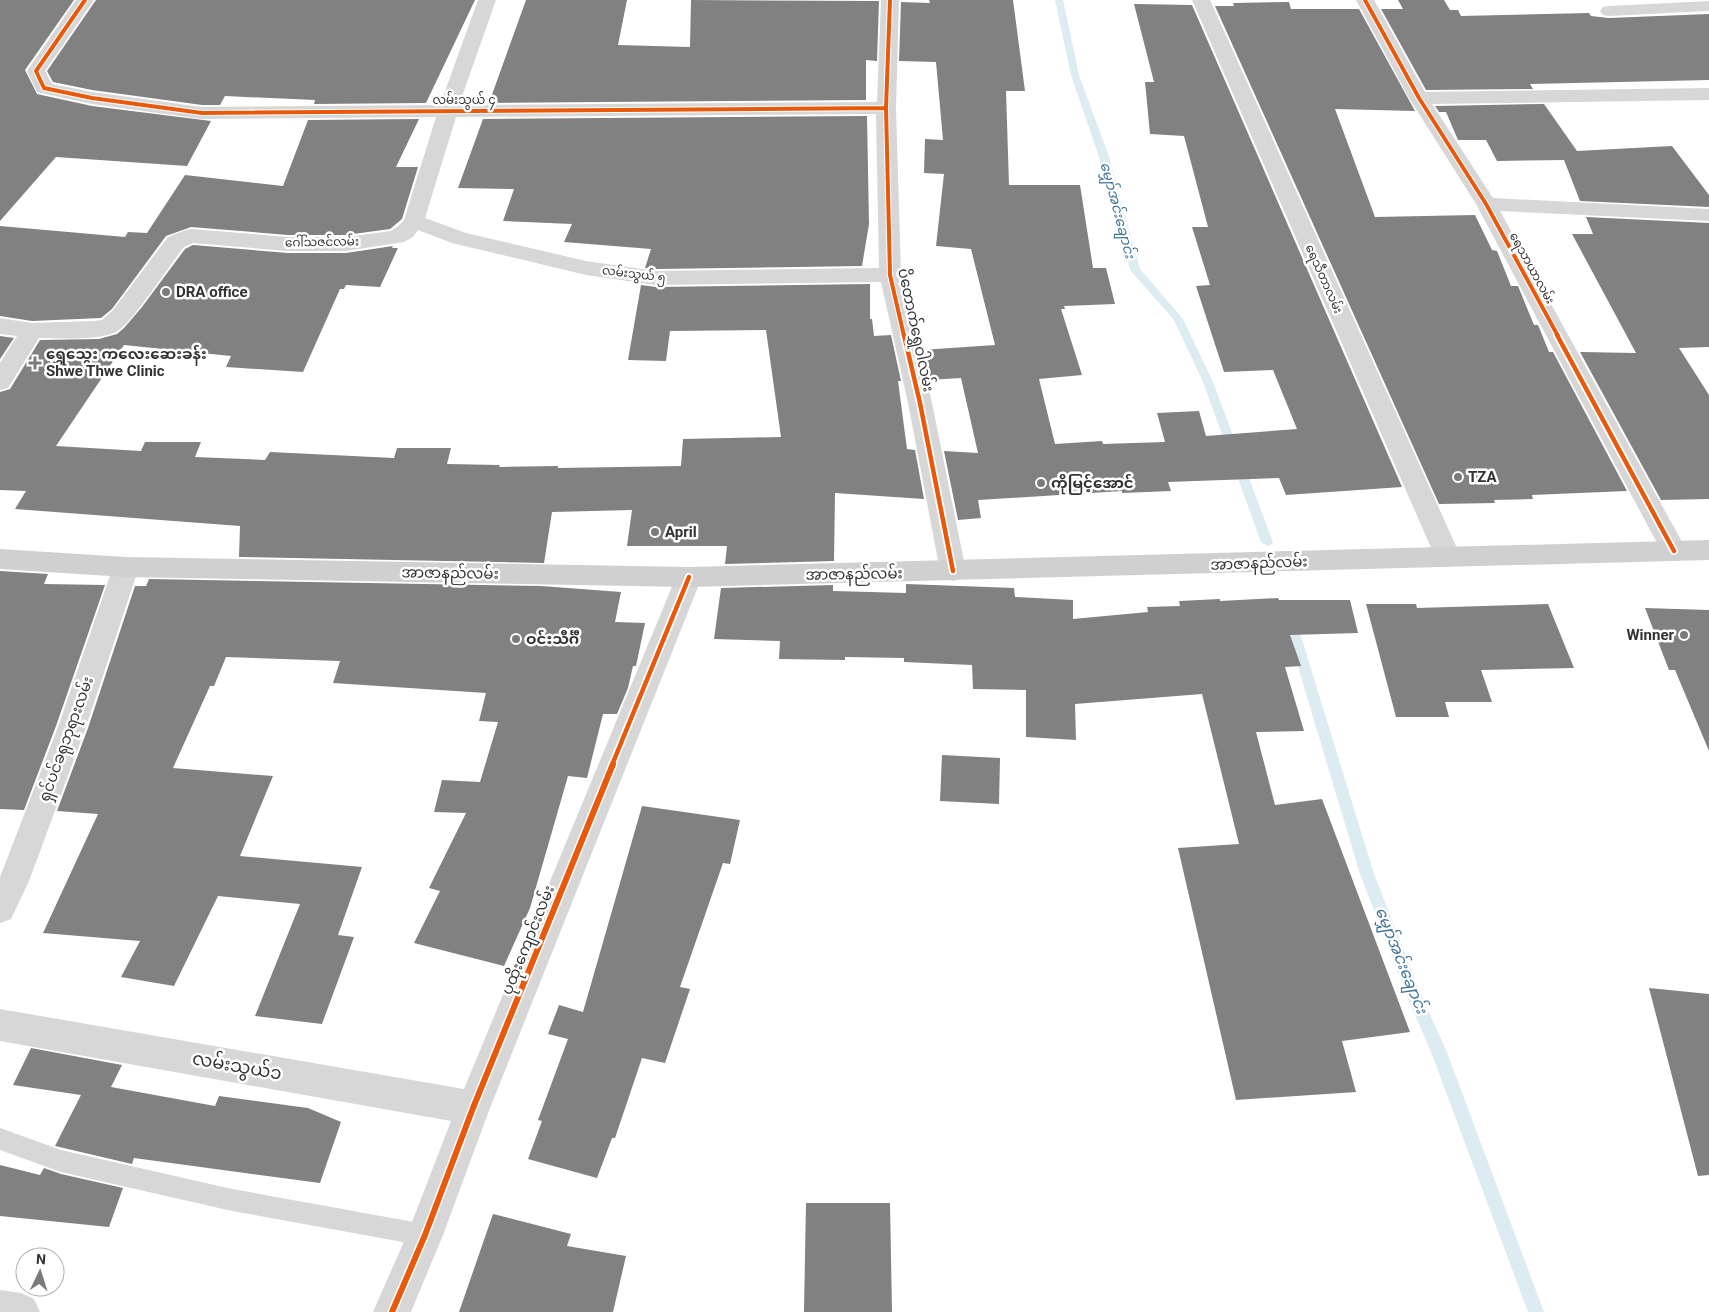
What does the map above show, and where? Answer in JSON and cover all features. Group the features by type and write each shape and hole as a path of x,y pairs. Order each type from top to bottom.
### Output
{"main road":[{"name":"အာဇာနည်လမ်း","path":"0,559 126,567 689,578 1709,550"}],"street":[{"name":"လမ်းသွယ် ၄","path":"85,0 36,71 44,88 92,98 202,113 886,108"},
{"path":"414,221 448,110 487,0"},
{"name":"ပိတောက်ရွှေဝါလမ်း","path":"890,0 886,108 890,275 920,403 953,571"},
{"name":"ရေသီတာလမ်း","path":"1201,0 1448,557"},
{"name":"ရေသာယာလမ်း","path":"1365,0 1419,98 1486,204 1674,551"},
{"path":"1608,11 1709,6"},
{"path":"1419,98 1709,94"},
{"path":"1486,204 1709,215"},
{"name":"လမ်းသွယ် ၅","path":"414,221 460,238 586,268 656,278 890,275"},
{"name":"ဂေါ်သဇင်လမ်း","path":"0,326 32,331 94,329 109,326 121,315 176,242 191,236 288,244 346,244 396,237 404,232 414,221"},
{"path":"0,382 32,331"},
{"name":"ရှင်ပင်ခရုဘုရားလမ်း","path":"0,909 14,881 72,727 126,567"},
{"name":"ပုထိုးကျောင်းလမ်း","path":"392,1312 426,1235 473,1108 689,578"},
{"name":"လမ်းသွယ်၁","path":"0,1025 473,1108"},
{"path":"0,1309 21,1312"}],"lane":[{"path":"0,1139 60,1161 184,1190 426,1235"}],"building":[{"path":"0,0 74,0 25,70 37,94 92,106 211,121 187,166 56,157 0,221"},
{"path":"96,0 475,0 426,103 314,104 315,100 225,96 220,105 202,105 92,90 53,82 47,71"},
{"path":"526,0 627,0 618,45 690,47 691,0 879,1 877,61 866,60 866,100 489,103"},
{"path":"929,0 1013,0 1025,91 1006,91 1009,185 1080,185 1093,268 1106,268 1115,304 1064,306 1065,309 1061,309 1082,375 1039,379 1055,444 1102,441 1103,444 1165,442 1157,413 1199,411 1206,436 1297,429 1273,370 1224,372 1196,286 1210,285 1192,227 1208,227 1184,136 1150,134 1145,82 1154,82 1134,4 1192,5 1402,487 1286,495 1279,478 1168,482 1171,491 1122,493 1122,491 978,500 981,518 958,520 944,451 978,453 961,378 928,380 921,350 995,345 971,249 936,246 944,174 924,173 925,139 943,140 936,62 899,61 901,2 930,3"},
{"path":"1398,0 1444,0 1450,10 1458,10 1461,16 1589,13 1591,16 1609,18 1709,14 1709,80 1530,84 1533,89 1426,90 1381,9 1403,9"},
{"path":"1289,2 1291,9 1359,9 1415,111 1335,109 1375,217 1475,215 1492,250 1497,251 1511,286 1518,286 1534,325 1538,325 1549,352 1553,352 1627,491 1532,495 1533,499 1494,500 1495,503 1439,504 1215,6 1234,6 1233,3"},
{"path":"1544,104 1577,151 1672,146 1709,195 1709,207 1580,201 1564,160 1497,161 1486,140 1458,140 1446,112 1439,112 1435,106"},
{"path":"867,116 869,224 862,266 645,268 651,249 564,242 572,224 503,221 514,189 458,188 483,119"},
{"path":"419,119 396,167 418,167 402,219 390,229 346,235 288,235 191,227 166,236 112,309 101,318 32,321 0,316 0,226 125,237 128,232 147,233 185,175 283,186 308,120"},
{"path":"1586,217 1709,223 1709,347 1679,348 1709,395 1709,499 1661,500 1580,352 1636,353 1572,234 1593,234"},
{"path":"193,245 288,253 346,253 393,246 392,248 398,248 380,287 346,285 344,289 340,289 303,372 226,367 231,356 124,345 56,446 141,451 145,442 201,442 195,457 265,460 270,452 394,458 397,448 451,448 447,464 500,465 499,467 558,466 558,468 681,466 683,439 781,437 766,330 670,331 666,361 628,360 641,285 656,287 870,284 870,319 872,319 874,336 891,335 901,381 898,381 907,449 915,450 924,499 835,493 834,561 725,564 727,546 627,546 632,510 552,512 544,563 239,557 240,526 15,509 26,491 0,490 0,392 10,389 40,340 99,339 117,334 142,307 185,249"},
{"path":"0,336 14,338 0,359"},
{"path":"0,571 48,574 44,584 105,585 56,726 24,810 0,809"},
{"path":"149,579 541,586 621,592 615,622 645,623 636,666 633,666 628,688 617,714 603,714 587,778 568,776 530,908 504,966 414,943 440,891 429,888 466,813 434,812 442,780 480,782 498,722 479,721 486,693 333,683 340,661 226,657 214,686 210,686 173,768 273,776 240,856 362,867 338,935 354,937 322,1024 255,1016 300,904 218,896 174,986 121,977 140,941 43,933 98,814 57,811 88,728 135,586 146,586"},
{"path":"906,584 1014,588 1015,597 1073,600 1073,619 1148,612 1147,607 1180,606 1179,601 1278,598 1279,600 1350,600 1358,633 1290,635 1301,666 1285,667 1304,731 1256,732 1275,805 1322,799 1410,1032 1342,1041 1356,1092 1236,1100 1178,848 1239,844 1202,694 1075,704 1076,740 1026,737 1026,690 973,689 972,665 904,662 904,658 845,657 845,660 779,659 780,641 714,639 721,588 833,585 833,591 906,593"},
{"path":"1366,604 1416,604 1417,608 1548,604 1574,668 1481,670 1492,702 1445,702 1449,717 1396,717"},
{"path":"1645,608 1709,610 1709,751 1675,670 1669,670"},
{"path":"942,755 1000,758 999,804 940,801"},
{"path":"642,806 740,820 730,864 723,863 680,987 690,989 665,1063 642,1058 615,1138 612,1138 597,1178 528,1159 542,1121 538,1120 568,1039 548,1034 559,1005 583,1012"},
{"path":"1649,988 1709,994 1709,1175 1698,1176"},
{"path":"31,1048 122,1065 111,1087 215,1106 219,1096 308,1108 341,1122 320,1183 134,1158 132,1164 55,1146 81,1095 13,1085"},
{"path":"0,1165 40,1175 44,1168 61,1174 123,1188 109,1227 0,1216"},
{"path":"806,1203 890,1203 892,1312 804,1312"},
{"path":"493,1214 571,1234 567,1246 626,1256 613,1312 459,1312"}],"waterway":[{"name":"မျှော်အင်းချောင်း","path":"1059,0 1075,75 1104,157 1135,270 1178,319 1208,382 1267,542"},
{"name":"မျှော်အင်းချောင်း","path":"1290,620 1367,874 1415,999 1438,1050 1536,1312"}],"cycle path":[{"path":"85,0 36,71 44,88 92,98 202,113 886,108"},
{"path":"890,0 886,108 890,275 920,403 953,571"},
{"path":"1365,0 1419,98 1486,204 1674,551"},
{"path":"392,1312 425,1235 473,1108 689,577"}],"place":[{"name":"DRA office","path":"166,292"},
{"name":"ရွှေသွေး ကလေးဆေးခန်း Shwe Thwe Clinic","path":"35,363"},
{"name":"TZA","path":"1458,477"},
{"name":"ကိုမြင့်အောင်","path":"1041,483"},
{"name":"April","path":"655,532"},
{"name":"Winner","path":"1684,635"},
{"name":"ဝင်းသီင်္ဂီ","path":"516,639"}]}
